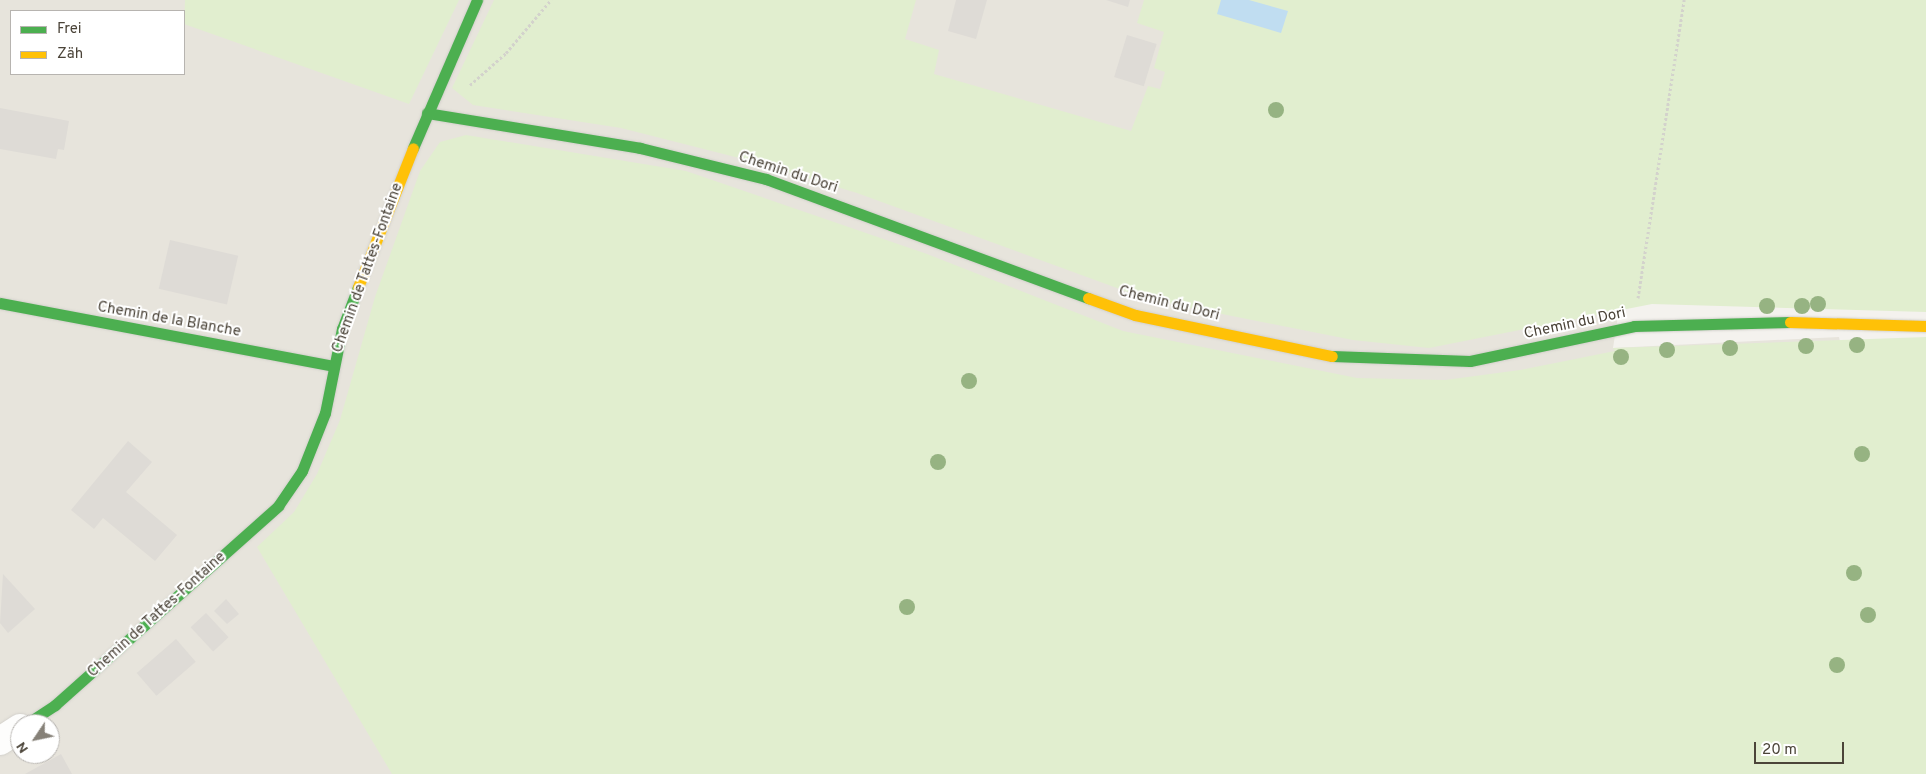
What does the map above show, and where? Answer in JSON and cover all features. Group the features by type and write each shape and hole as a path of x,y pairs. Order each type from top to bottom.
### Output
{"street":[{"name":"Chemin de Tattes-Fontaine","path":"41,714 56,705 278,506 314,446 342,328 427,113 477,0"},
{"name":"Chemin du Dori","path":"427,113 640,148 766,179 1135,314 1350,360 1470,361 1634,326 1793,322 1926,326"},
{"name":"Chemin de la Blanche","path":"0,303 333,366"}],"path":[{"path":"444,116 551,0"},
{"path":"1634,326 1684,0"}],"shaded area":[{"path":"0,0 1668,0 1613,348 1839,337 1926,774 0,774"}],"green space":[{"path":"185,0 459,0 409,104 185,24"},
{"path":"494,0 916,0 905,39 939,50 934,74 1131,131 1148,86 1160,89 1165,72 1154,68 1164,32 1137,23 1144,0 1926,0 1926,312 1652,304 1429,348 1353,340 1147,299 857,193 755,162 621,128 473,105 452,88"},
{"path":"466,135 686,171 927,254 1123,331 1357,378 1445,380 1520,370 1615,351 1613,348 1926,337 1926,774 392,774 257,547 294,512 317,474 340,420 375,297 420,171 440,142"}],"water":[{"path":"1221,0 1249,0 1288,11 1281,33 1217,14"}],"building":[{"path":"956,0 987,0 976,39 948,31"},
{"path":"1106,0 1130,0 1128,7"},
{"path":"1127,35 1157,44 1144,86 1114,77"},
{"path":"0,108 69,121 64,150 58,149 56,159 0,149"},
{"path":"170,240 238,256 227,304 159,289"},
{"path":"128,441 152,462 126,492 177,535 155,561 103,518 94,529 71,510"},
{"path":"3,574 35,609 8,633 0,623"},
{"path":"226,599 239,614 227,624 214,611"},
{"path":"206,613 229,637 213,651 191,627"},
{"path":"176,639 196,662 156,696 137,673"},
{"path":"60,755 72,774 25,774 43,764 60,764"}],"traffic: fast":[{"path":"413,148 477,0"},
{"path":"427,113 640,148 766,179 1088,298"},
{"path":"41,714 55,705 278,506 302,471 325,413 342,329 358,287"},
{"path":"0,303 333,366"},
{"path":"1332,356 1470,361 1634,326 1790,322"}],"traffic: slow":[{"path":"358,287 413,148"},
{"path":"1088,298 1135,315 1332,356"},
{"path":"1790,322 1926,326"}]}
